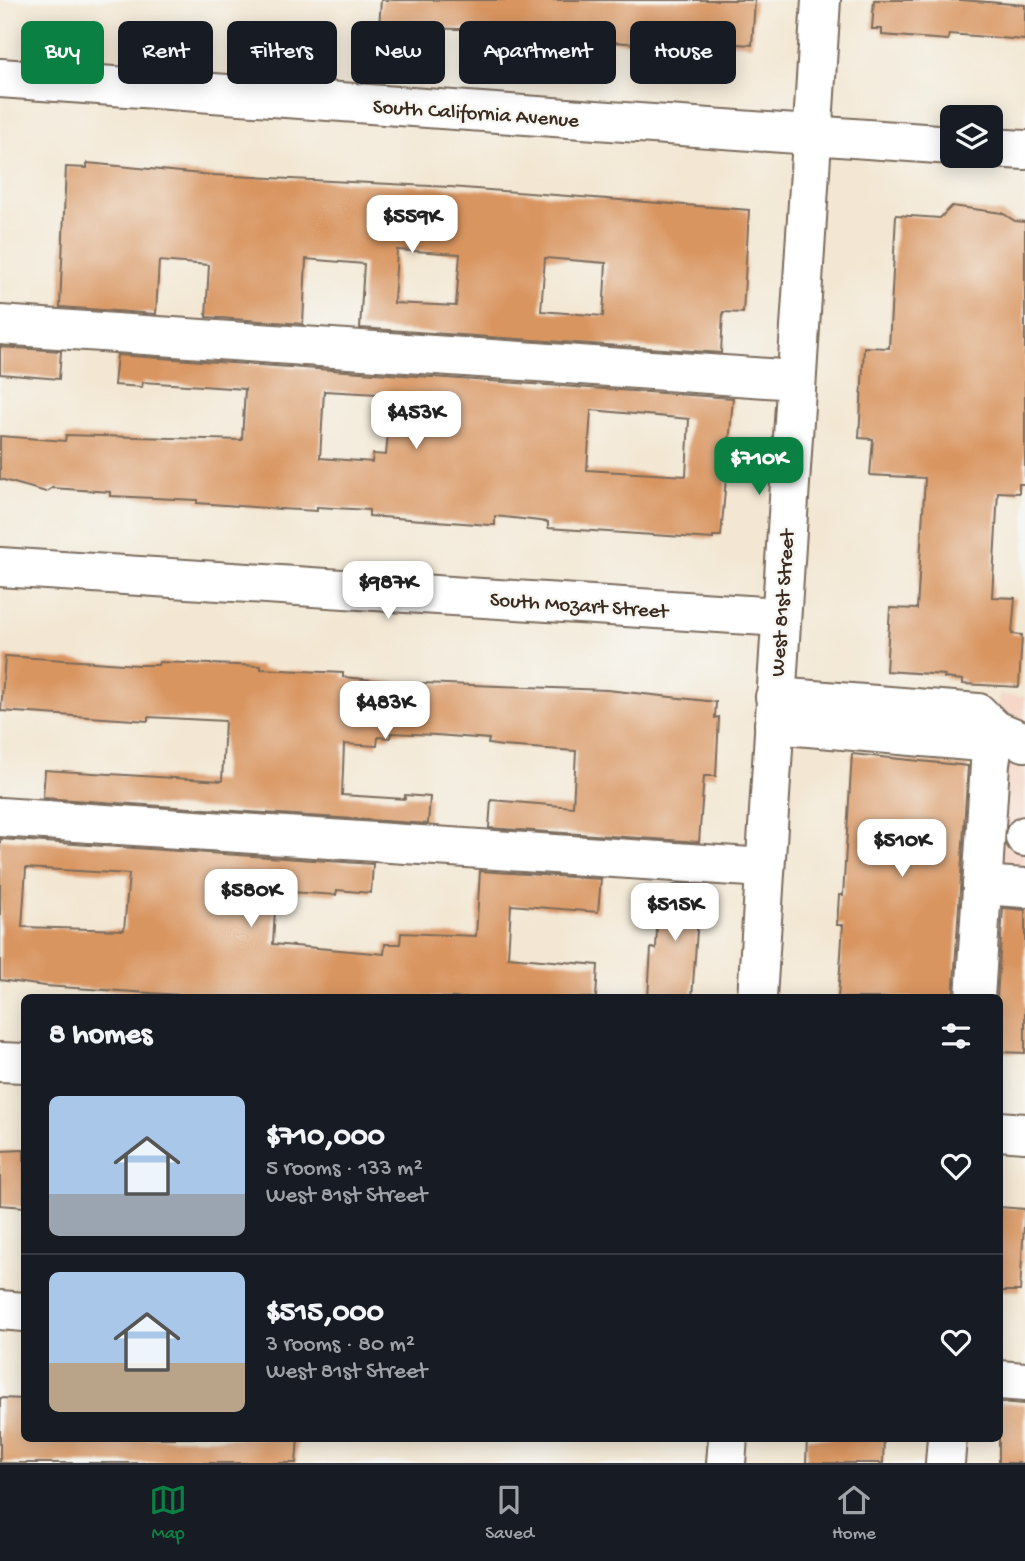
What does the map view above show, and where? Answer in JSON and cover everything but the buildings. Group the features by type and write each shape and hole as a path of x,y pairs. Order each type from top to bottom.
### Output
{"street":[{"name":"West 81st Street","path":"757,994 821,0"},
{"name":"South California Avenue","path":"0,78 940,144"},
{"path":"1003,149 1025,150"},
{"path":"0,325 796,380"},
{"name":"South Mozart Street","path":"0,567 780,617"},
{"path":"775,710 978,713 1010,736 982,885 975,994"},
{"path":"0,817 765,868"},
{"path":"982,885 1025,888"},
{"path":"0,1062 21,1063"},
{"path":"1003,1131 1025,1133"},
{"path":"0,1310 21,1312"},
{"path":"1003,1380 1025,1382"},
{"path":"726,1463 728,1442"},
{"path":"945,1463 947,1442"}],"shaded area":[{"path":"999,695 1025,697 1025,888 982,885"}]}
